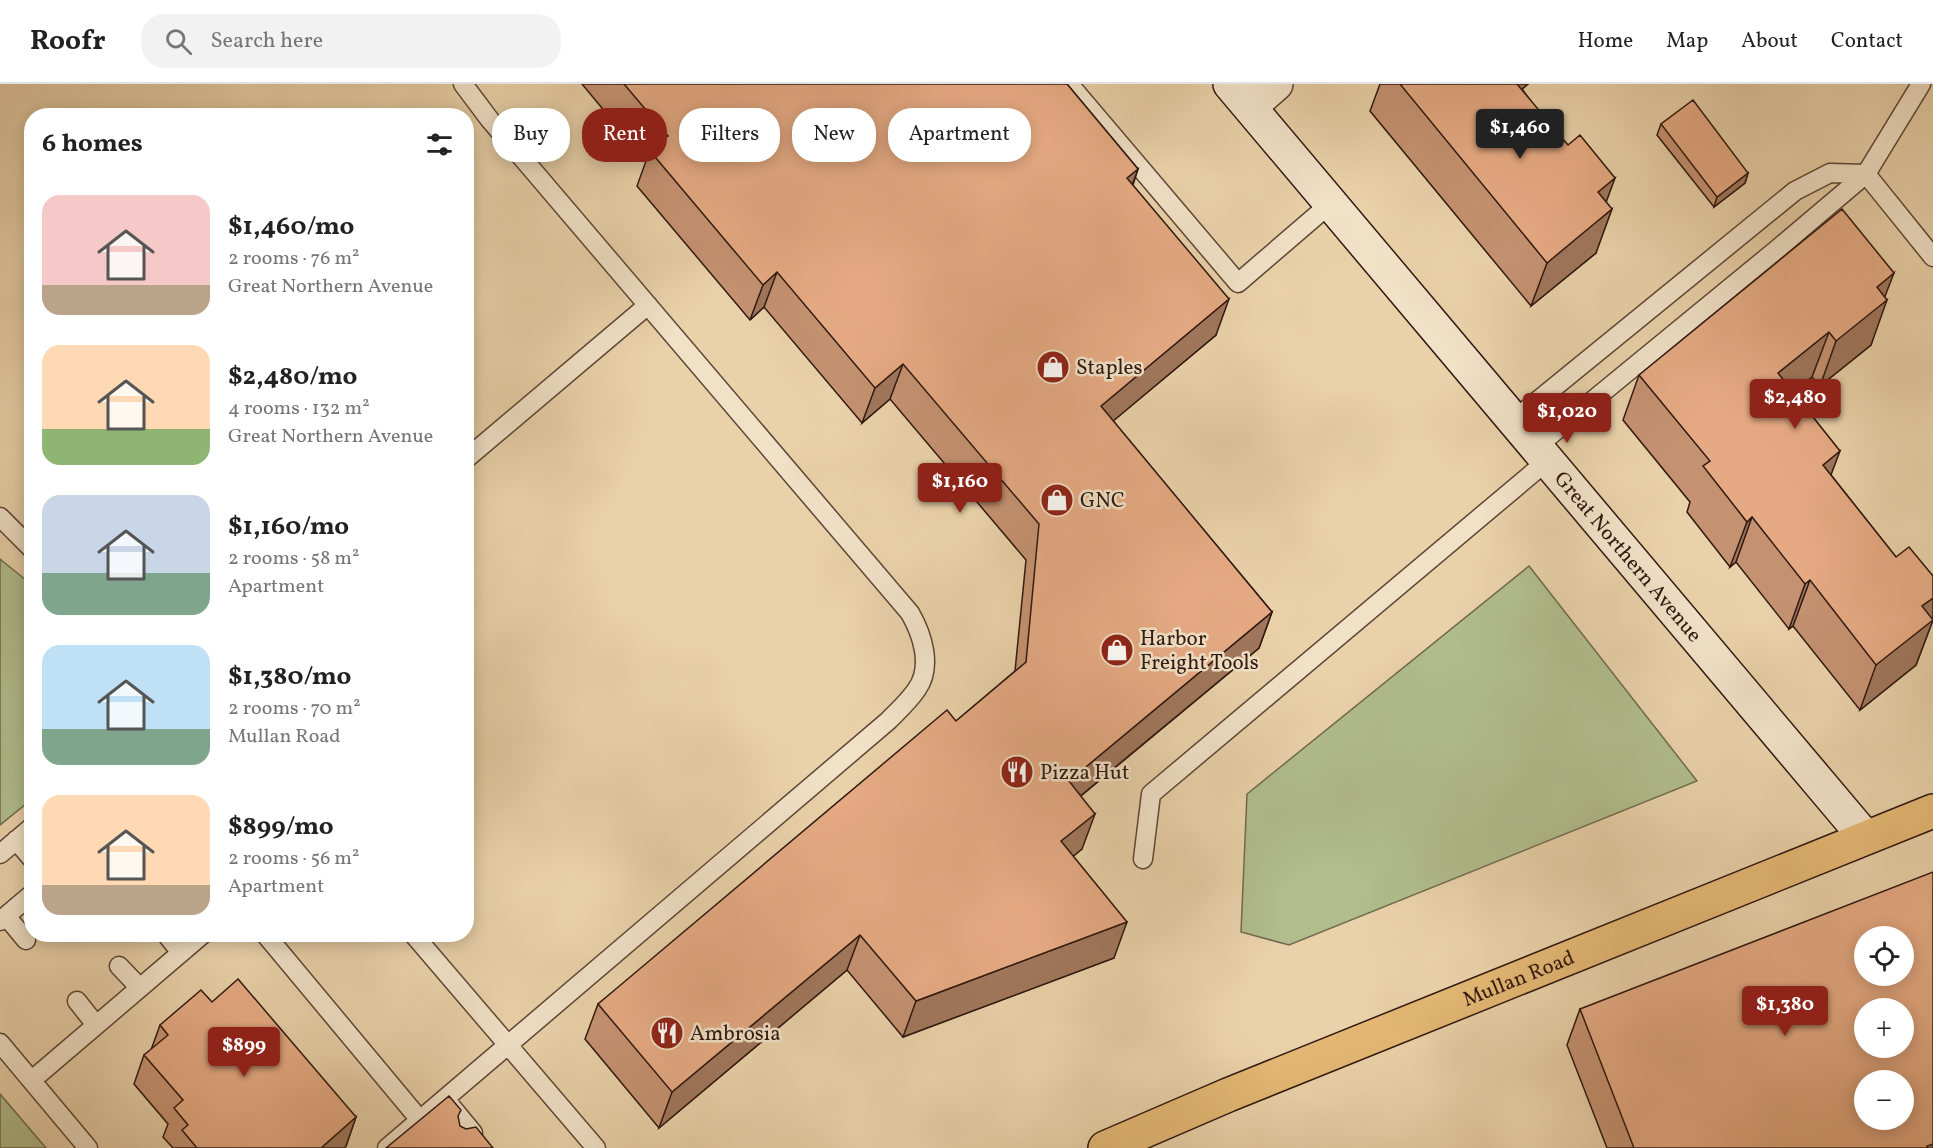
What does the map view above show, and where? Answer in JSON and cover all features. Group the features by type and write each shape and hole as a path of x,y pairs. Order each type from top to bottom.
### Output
{"main road":[{"name":"Mullan Road","path":"1105,1148 1228,1095 1933,811"}],"street":[{"path":"1240,95 1276,84"},
{"name":"Great Northern Avenue","path":"1240,95 1865,837"}],"lane":[{"path":"387,1148 888,721 918,687 925,658 922,635 910,613 473,100 463,84"},
{"path":"1069,84 1238,282 1331,203"},
{"path":"1143,859 1150,794 1866,174 1921,84"},
{"path":"1514,420 1796,191 1830,173 1866,174 1933,257"},
{"path":"474,452 648,305"},
{"path":"0,517 24,541"},
{"path":"0,854 24,834"},
{"path":"16,840 24,850"},
{"path":"24,901 3,918 24,938"},
{"path":"173,942 182,953"},
{"path":"32,1080 194,942"},
{"path":"272,942 420,1120"},
{"path":"420,942 596,1148"},
{"path":"119,966 140,988"},
{"path":"77,1001 96,1025"},
{"path":"0,1043 88,1148"},
{"path":"445,1099 485,1148"},
{"path":"458,1147 473,1133"}],"green space":[{"path":"0,559 24,578 24,806 0,825"},
{"path":"1529,566 1697,781 1289,945 1241,932 1247,794"},
{"path":"0,1094 46,1148 0,1148"}],"building":[{"path":"624,84 1067,84 1138,169 1127,178 1229,299 1101,406 1272,612 1069,781 1095,814 1061,841 1127,922 916,1001 860,935 672,1092 598,1004 947,710 956,721 1026,662 1039,524 903,364 875,388 777,272 763,285 659,162 667,162 667,108 644,108"},
{"path":"1400,84 1517,84 1568,145 1580,135 1615,178 1598,192 1612,209 1547,263"},
{"path":"1693,100 1748,173 1717,197 1661,124"},
{"path":"1842,209 1894,273 1877,287 1887,300 1836,341 1829,332 1778,373 1840,451 1823,465 1896,557 1909,547 1933,576 1933,598 1922,606 1933,620 1876,665 1810,580 1805,584 1752,517 1747,522 1703,466 1710,461 1639,375"},
{"path":"1933,872 1933,1144 1927,1148 1634,1148 1580,1009"},
{"path":"238,979 356,1117 321,1148 197,1148 182,1130 188,1125 174,1108 183,1100 144,1055 168,1035 160,1025 201,990 212,1002"},
{"path":"449,1096 461,1110 458,1116 460,1126 466,1129 476,1127 493,1148 386,1148"}],"place":[{"name":"Staples","path":"1053,367"},
{"name":"GNC","path":"1057,500"},
{"name":"Harbor Freight Tools","path":"1117,650"},
{"name":"Pizza Hut","path":"1017,772"},
{"name":"Ambrosia","path":"667,1033"}]}
